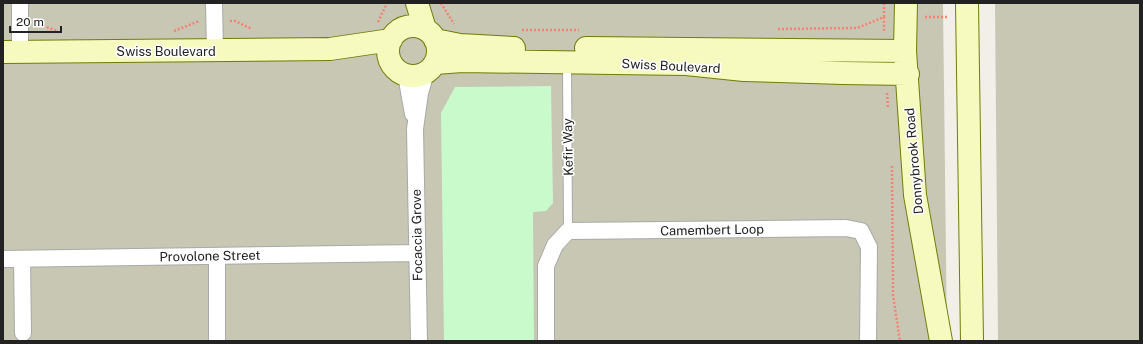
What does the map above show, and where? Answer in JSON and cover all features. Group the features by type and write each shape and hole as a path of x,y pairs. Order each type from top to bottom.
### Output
{"street":[{"path":"12,52 20,3"},
{"path":"214,3 214,50"},
{"path":"410,3 397,34 388,48 389,57 415,68 438,55 438,48 430,35 416,3"},
{"name":"Donnybrook Road","path":"906,10 895,51 908,74 915,195 941,341"},
{"path":"967,10 972,341"},
{"path":"397,34 410,26 418,26 430,35"},
{"name":"Swiss Boulevard","path":"330,50 397,34"},
{"name":"Swiss Boulevard","path":"430,35 460,45 521,48 895,51"},
{"name":"Swiss Boulevard","path":"12,52 330,50 371,57 415,68 462,61 567,62 686,64 744,70 908,74"},
{"name":"Focaccia Grove","path":"415,68 420,93 415,129 419,341"},
{"name":"Camembert Loop","path":"568,231 846,228 861,231 869,247 868,341"},
{"path":"546,341 546,266 555,245 568,231"},
{"name":"Provolone Street","path":"3,259 417,253"},
{"path":"217,256 217,341"},
{"path":"22,259 23,333"}],"lane":[{"name":"Kefir Way","path":"567,62 568,231"}],"path":[{"path":"384,12 388,3"},
{"path":"440,3 450,18"},
{"path":"884,3 884,17 895,51"},
{"path":"884,17 906,10 967,10"},
{"path":"886,74 888,109"},
{"path":"892,160 893,295 900,341"}],"shaded area":[{"path":"3,3 943,3 947,341 3,341"},
{"path":"995,3 1140,3 1140,341 998,341"}],"green space":[{"path":"551,86 553,203 546,211 533,212 534,341 444,341 441,113 455,87"}]}
